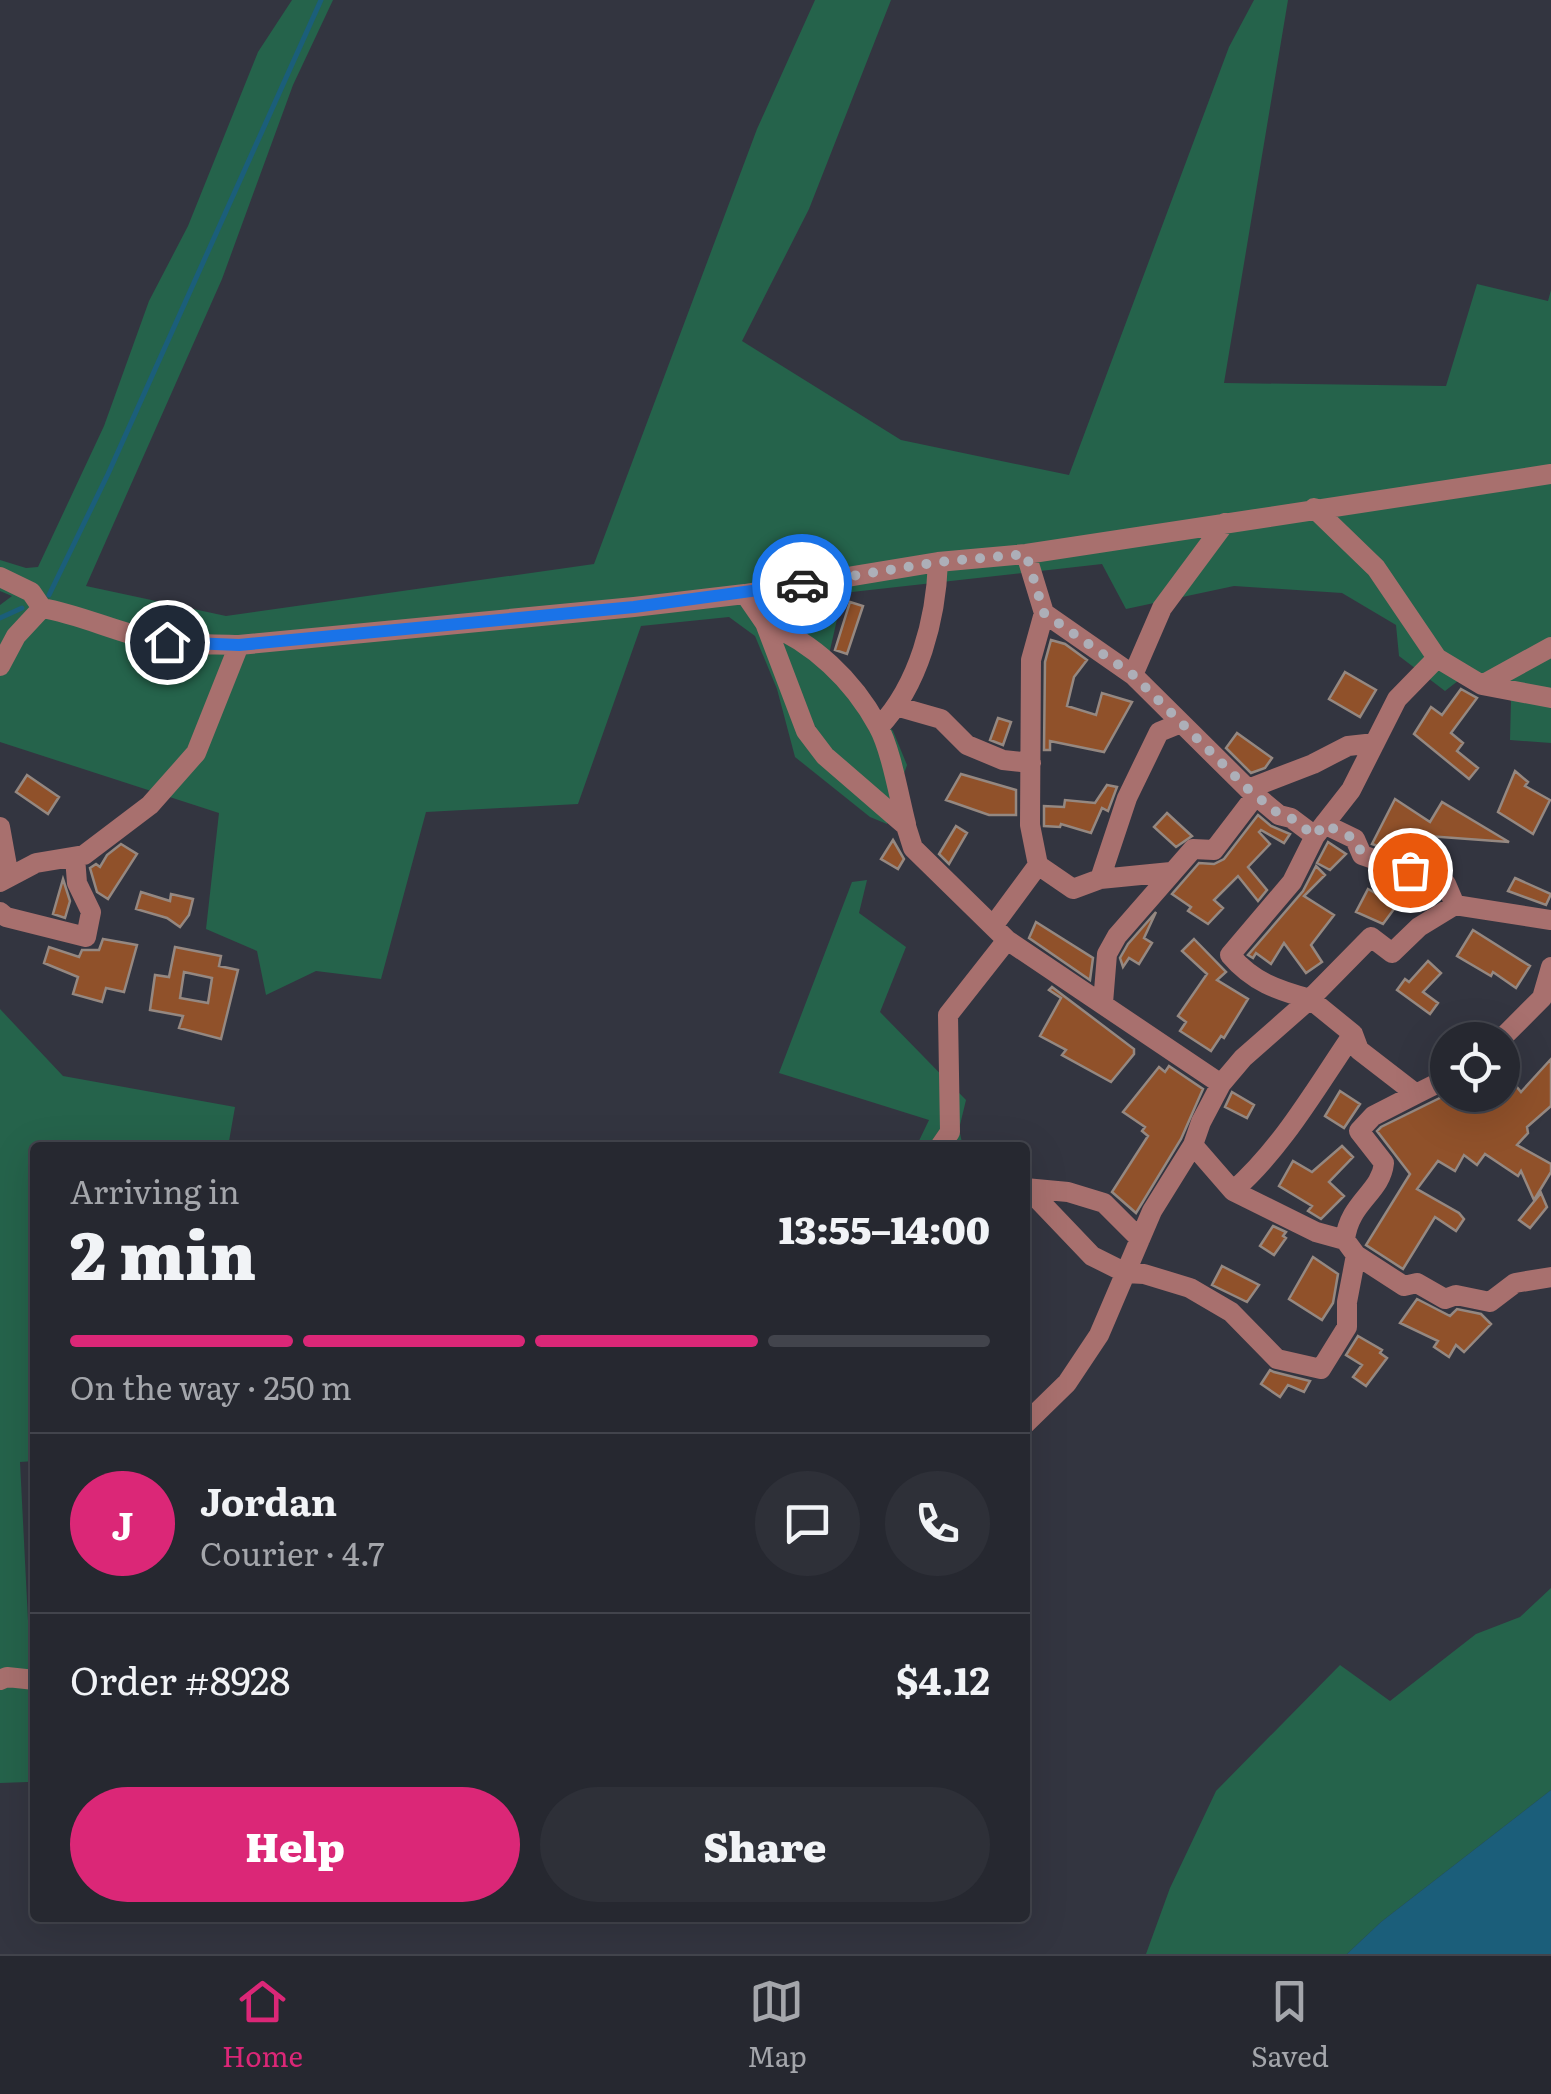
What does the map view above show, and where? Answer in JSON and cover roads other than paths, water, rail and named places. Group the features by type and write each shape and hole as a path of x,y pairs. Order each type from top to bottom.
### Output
{"street":[{"path":"0,577 31,592 42,608 68,612 116,630 167,642 239,645 745,594 938,562 1026,554 1551,474"},
{"path":"1314,508 1376,568 1437,658 1482,685 1551,698"},
{"path":"1133,675 1162,608 1225,522"},
{"path":"948,1142 948,1015 1038,865 1030,825 1031,660 1044,613 1026,554"},
{"path":"880,728 899,707 914,674 937,599 938,562"},
{"path":"745,594 765,622 806,731 825,756 906,826"},
{"path":"0,666 16,636 42,608"},
{"path":"1044,613 1133,675 1280,815 1355,839 1362,854 1446,884 1455,905"},
{"path":"765,622 813,647 840,674 880,728 913,848 1000,933 1221,1084"},
{"path":"0,826 4,879 36,864 84,855 150,805 196,753 239,645"},
{"path":"1482,685 1551,646"},
{"path":"1416,1094 1358,1050 1353,1034 1310,1000 1266,987 1230,955 1292,882 1320,830 1351,790 1397,699 1437,658"},
{"path":"899,707 941,719 968,745 1003,760 1031,763"},
{"path":"1100,879 1126,798 1159,732 1181,723"},
{"path":"1103,1003 1107,954 1117,936 1193,849 1214,850 1252,792 1348,746 1375,743"},
{"path":"0,912 6,917 86,937 91,912 77,883 76,857"},
{"path":"1038,865 1073,889 1100,879 1171,872"},
{"path":"1030,1419 1067,1384 1099,1335 1152,1211 1193,1145 1221,1084 1268,1034 1310,1000 1371,938 1392,952 1419,927 1455,905 1551,920"},
{"path":"1520,1023 1547,1001 1551,968"},
{"path":"1233,1190 1258,1169 1288,1132 1353,1034"},
{"path":"1030,1192 1092,1256 1126,1272 1190,1288 1232,1312 1277,1359 1321,1369 1346,1328 1350,1248 1347,1219 1383,1175 1384,1163 1359,1131 1373,1116 1430,1087"},
{"path":"1193,1145 1233,1190 1350,1248 1404,1286 1417,1283 1445,1299 1456,1295 1490,1302 1515,1283 1551,1277"},
{"path":"1030,1188 1068,1192 1104,1203 1140,1239"},
{"path":"0,1680 30,1679"}],"water":[{"path":"1551,1790 1551,1954 1347,1954 1381,1922"}],"waterway":[{"path":"49,595 108,474 321,0"},
{"path":"0,618 22,608"}]}
